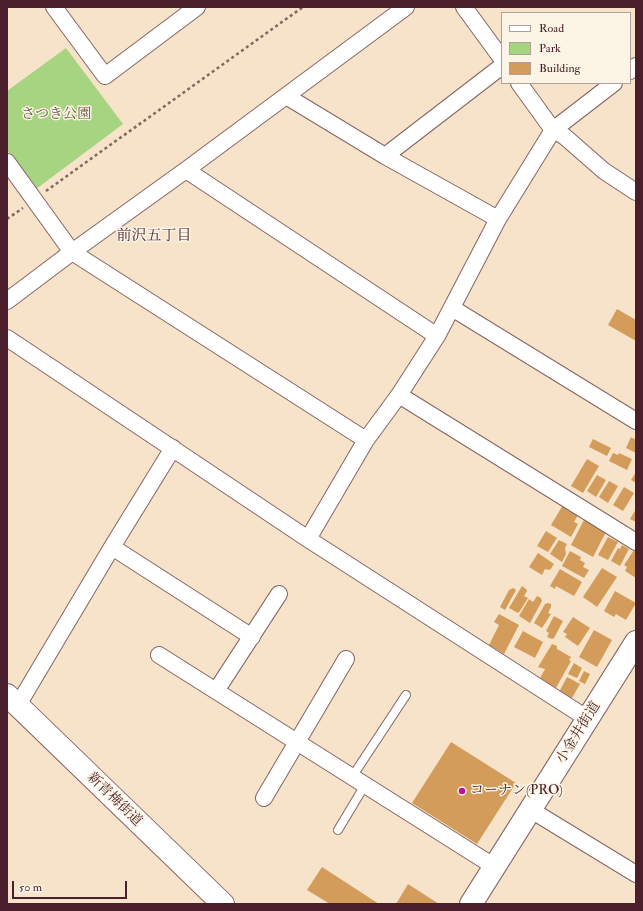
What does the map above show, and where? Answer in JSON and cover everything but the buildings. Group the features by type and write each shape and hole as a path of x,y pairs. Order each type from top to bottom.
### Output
{"main road":[{"name":"小金井街道","path":"471,904 636,642"},
{"name":"新青梅街道","path":"12,700 223,904"}],"street":[{"path":"54,7 105,76 192,8"},
{"path":"7,301 406,7"},
{"path":"464,7 501,58"},
{"path":"385,156 501,67"},
{"path":"520,84 553,130 564,136 604,171 636,192"},
{"path":"308,539 366,440 399,395 437,336 498,220 553,130 613,84"},
{"path":"286,96 385,156 498,220"},
{"path":"7,162 72,252 366,440"},
{"path":"186,170 437,336"},
{"path":"452,308 636,421"},
{"path":"9,345 173,448 308,539 588,719"},
{"path":"399,395 636,542"},
{"path":"12,700 112,547 173,448"},
{"path":"112,547 252,637"},
{"path":"216,691 279,594"},
{"path":"159,655 495,867"},
{"path":"264,798 346,659"},
{"path":"531,810 636,874"}],"lane":[{"path":"338,830 358,781 406,695"}],"path":[{"path":"7,219 303,7"}],"green space":[{"name":"さつき公園","path":"66,48 123,124 36,189 7,150 7,91"}],"place":[{"name":"コーナン(PRO)","path":"462,791"}],"district":[{"name":"前沢五丁目","path":"154,237"}]}
